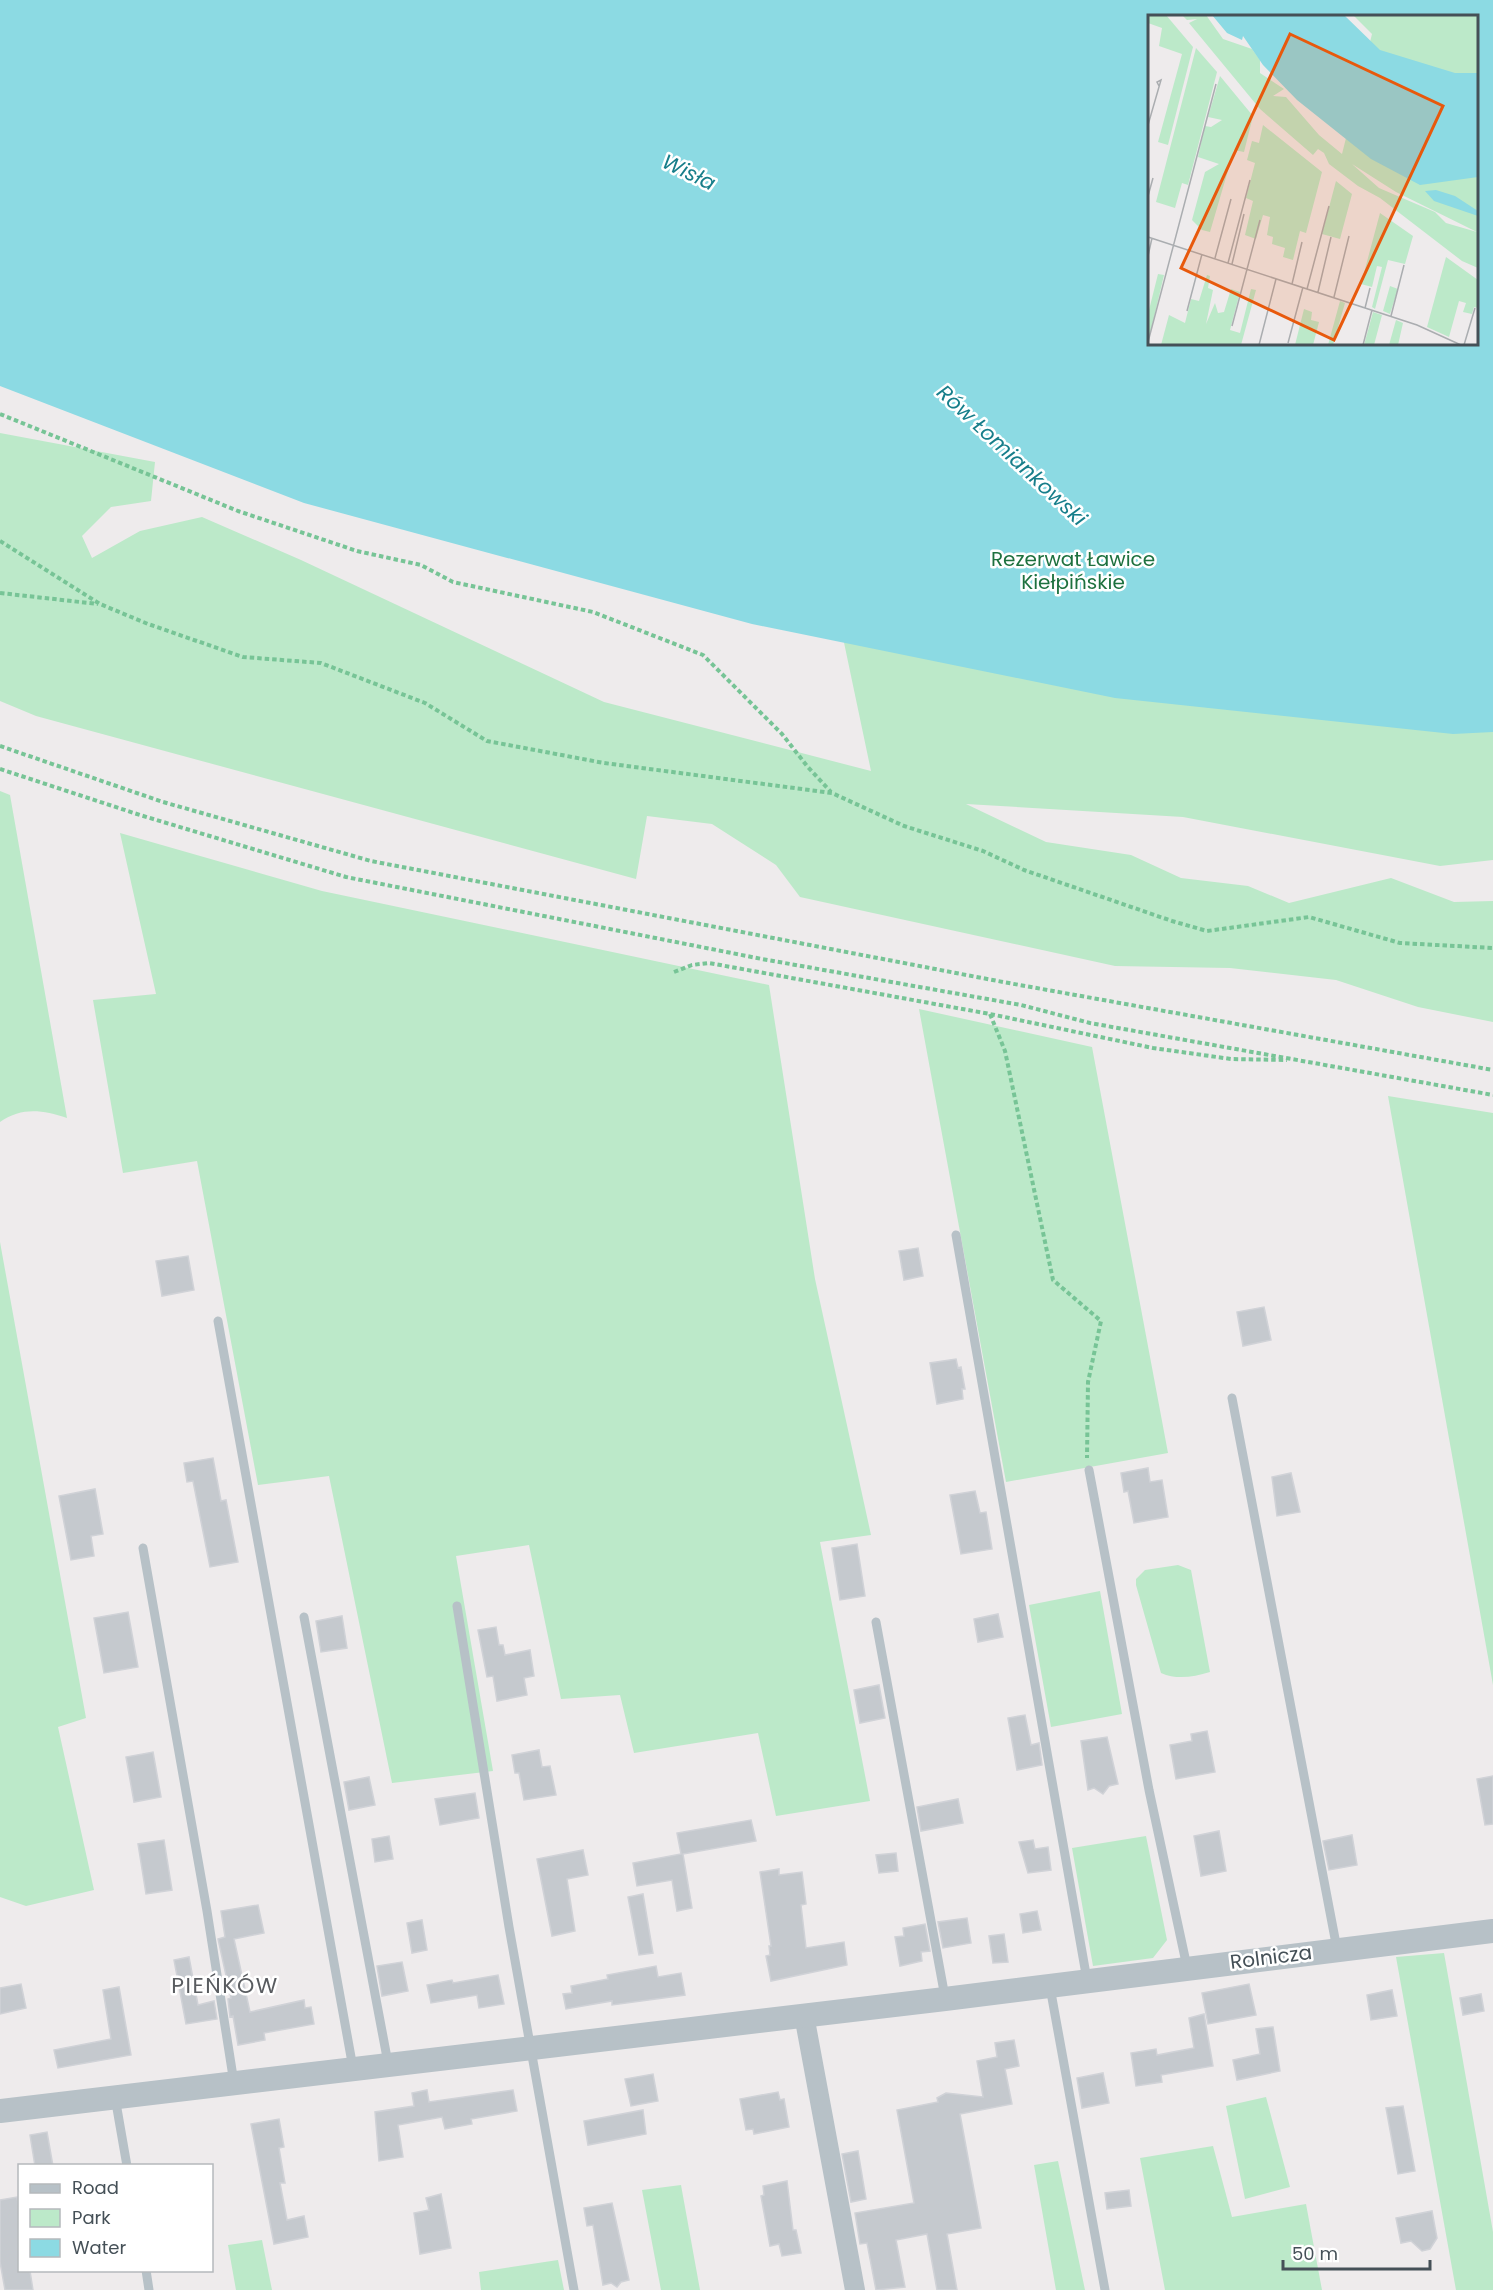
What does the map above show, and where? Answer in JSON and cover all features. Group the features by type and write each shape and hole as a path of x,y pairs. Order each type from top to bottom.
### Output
{"street":[{"name":"Rolnicza","path":"0,2111 945,1999 1493,1930"},
{"path":"804,2015 855,2290"}],"lane":[{"path":"956,1235 1087,1980"},
{"path":"218,1321 353,2068"},
{"path":"1232,1398 1337,1948"},
{"path":"1089,1470 1147,1779 1187,1967"},
{"path":"143,1548 207,1911 234,2083"},
{"path":"457,1606 509,1927 574,2290"},
{"path":"304,1617 388,2064"},
{"path":"876,1622 945,1999"},
{"path":"1049,1985 1105,2290"},
{"path":"115,2097 127,2164"},
{"path":"146,2272 149,2290"}],"path":[{"path":"0,414 238,511 357,551 422,565 453,582 593,612 703,655 782,734 832,793"},
{"path":"0,541 100,604 148,624 243,657 321,663 425,703 487,741 604,763 832,793 904,826 982,851 1024,870 1207,931 1309,917 1400,943 1493,948"},
{"path":"0,593 100,604"},
{"path":"0,746 163,802 371,861 1015,984 1493,1070"},
{"path":"0,769 128,812 346,877 762,959 1022,1005 1090,1023 1493,1095"},
{"path":"674,972 692,965 709,963 990,1014 1153,1048 1231,1059 1299,1060"},
{"path":"990,1014 1005,1051 1053,1280 1101,1321 1088,1382 1086,1447 1089,1470"}],"green space":[{"name":"Rezerwat Ławice Kiełpińskie","path":"709,0 1493,0 1493,860 1440,866 1183,817 966,804 1046,842 1131,855 1181,878 1248,886 1289,903 1391,878 1454,902 1493,901 1493,1022 1418,1007 1336,980 1230,968 1115,966 800,897 776,865 712,824 647,816 636,879 36,716 0,701 0,433 155,462 151,501 111,507 82,536 92,558 140,531 202,517 301,560 604,702 871,771"},
{"path":"0,791 10,795 67,1118 32,1111 16,1114 0,1122"},
{"path":"120,833 322,891 769,985 815,1279 871,1535 820,1542 870,1801 776,1816 758,1733 634,1753 620,1695 561,1699 529,1545 456,1556 493,1771 392,1783 329,1476 258,1485 197,1161 123,1173 93,1000 156,994"},
{"path":"919,1009 1092,1047 1168,1453 1006,1482"},
{"path":"1388,1096 1493,1113 1493,1685"},
{"path":"0,1242 86,1718 58,1727 94,1890 26,1906 0,1897"},
{"path":"1178,1565 1191,1570 1210,1672 1185,1677 1161,1673 1136,1585 1136,1579 1145,1570"},
{"path":"1100,1591 1122,1714 1051,1727 1029,1605"},
{"path":"1146,1836 1167,1940 1153,1958 1093,1966 1072,1848"},
{"path":"1444,1953 1493,2232 1493,2290 1456,2290 1396,1957"},
{"path":"1266,2097 1290,2187 1245,2199 1226,2106"},
{"path":"1213,2146 1232,2217 1306,2204 1322,2290 1165,2290 1140,2158"},
{"path":"1058,2161 1085,2290 1056,2290 1034,2165"},
{"path":"681,2185 700,2290 661,2290 642,2190"},
{"path":"262,2240 272,2290 236,2290 228,2245"},
{"path":"558,2260 564,2290 481,2290 479,2272"}],"water":[{"path":"0,0 1493,0 1493,732 1453,734 1115,698 752,624 304,503 0,386"}],"building":[{"path":"918,1248 923,1276 904,1280 899,1251"},
{"path":"188,1256 194,1290 162,1296 156,1261"},
{"path":"1264,1307 1271,1340 1243,1346 1237,1312"},
{"path":"956,1359 958,1368 961,1367 965,1389 962,1389 963,1399 937,1404 930,1363"},
{"path":"213,1458 221,1501 226,1500 238,1562 210,1567 193,1481 187,1482 184,1463"},
{"path":"1148,1468 1150,1482 1162,1480 1168,1517 1134,1523 1128,1491 1124,1492 1121,1473"},
{"path":"1291,1473 1300,1512 1277,1516 1272,1477"},
{"path":"95,1489 103,1534 91,1536 94,1556 71,1560 59,1496"},
{"path":"975,1491 980,1513 986,1512 992,1549 961,1554 950,1495"},
{"path":"857,1544 865,1596 840,1600 832,1548"},
{"path":"128,1612 138,1667 104,1673 94,1618"},
{"path":"998,1614 1003,1637 978,1642 974,1619"},
{"path":"342,1616 347,1648 321,1652 316,1621"},
{"path":"496,1627 499,1645 503,1645 505,1655 530,1650 534,1676 524,1678 527,1695 497,1701 493,1676 487,1677 478,1630"},
{"path":"879,1685 885,1718 860,1723 854,1690"},
{"path":"1025,1715 1031,1745 1039,1743 1042,1765 1017,1770 1008,1718"},
{"path":"1207,1731 1215,1772 1176,1779 1170,1745 1192,1741 1191,1734"},
{"path":"1107,1737 1118,1784 1109,1786 1103,1794 1094,1788 1088,1790 1081,1741"},
{"path":"539,1750 542,1767 550,1766 556,1795 524,1800 519,1773 515,1773 512,1755"},
{"path":"153,1752 161,1797 134,1802 126,1757"},
{"path":"1493,1776 1493,1824 1485,1825 1477,1779"},
{"path":"369,1777 375,1805 349,1810 344,1782"},
{"path":"475,1793 479,1818 440,1825 435,1799"},
{"path":"958,1799 963,1823 921,1831 917,1807"},
{"path":"751,1820 756,1841 683,1854 692,1908 677,1911 672,1880 637,1886 633,1863 681,1854 677,1833"},
{"path":"1219,1831 1226,1871 1201,1876 1194,1836"},
{"path":"1352,1835 1357,1865 1329,1870 1323,1841"},
{"path":"389,1836 393,1859 375,1862 372,1839"},
{"path":"164,1840 172,1890 146,1894 138,1844"},
{"path":"1033,1840 1035,1849 1048,1847 1051,1870 1028,1873 1019,1842"},
{"path":"583,1850 588,1875 567,1879 575,1931 552,1936 537,1859"},
{"path":"896,1853 898,1871 879,1873 876,1855"},
{"path":"779,1869 779,1875 802,1872 806,1904 801,1905 806,1948 844,1942 847,1965 771,1981 766,1956 770,1955 769,1946 771,1946 760,1872"},
{"path":"643,1894 653,1953 639,1955 628,1897"},
{"path":"258,1905 264,1933 234,1939 250,2012 304,2000 305,2008 311,2007 314,2024 264,2033 265,2040 238,2045 233,2016 230,2017 228,1999 231,1998 218,1939 225,1937 221,1911"},
{"path":"1037,1911 1041,1930 1023,1933 1020,1914"},
{"path":"967,1918 971,1943 943,1948 938,1922"},
{"path":"422,1920 427,1950 412,1953 407,1923"},
{"path":"925,1924 930,1951 921,1952 922,1961 900,1966 895,1937 904,1936 903,1928"},
{"path":"1004,1934 1008,1962 993,1963 989,1936"},
{"path":"189,1957 198,2005 214,2001 217,2019 186,2024 174,1960"},
{"path":"402,1962 408,1991 382,1996 377,1966"},
{"path":"656,1966 658,1977 681,1973 685,1995 612,2005 612,2001 566,2009 563,1994 572,1993 571,1986 608,1979 607,1975"},
{"path":"498,1975 504,2004 479,2008 477,1995 431,2003 427,1985"},
{"path":"21,1984 26,2008 0,2014 0,1988"},
{"path":"1249,1984 1256,2015 1208,2024 1202,1993"},
{"path":"119,1987 131,2055 58,2068 54,2050 111,2039 103,1990"},
{"path":"1392,1990 1397,2016 1371,2020 1367,1995"},
{"path":"1481,1994 1484,2011 1463,2015 1460,1998"},
{"path":"1204,2014 1213,2066 1161,2075 1162,2082 1136,2086 1131,2053 1156,2049 1157,2055 1194,2048 1189,2018"},
{"path":"1273,2027 1280,2071 1237,2080 1233,2060 1260,2054 1256,2029"},
{"path":"1014,2040 1019,2066 1005,2069 1012,2104 960,2114 981,2228 947,2234 957,2290 937,2290 927,2234 896,2240 905,2287 876,2290 867,2243 860,2244 855,2213 914,2203 897,2110 938,2102 937,2098 946,2093 983,2097 977,2061 997,2057 995,2043"},
{"path":"1103,2073 1109,2103 1082,2108 1077,2078"},
{"path":"653,2074 658,2101 631,2106 625,2079"},
{"path":"427,2090 429,2102 513,2090 517,2111 471,2119 472,2124 445,2129 442,2117 398,2125 403,2157 379,2161 375,2112 414,2106 412,2093"},
{"path":"778,2092 780,2100 784,2099 789,2127 754,2134 753,2129 746,2130 740,2099"},
{"path":"1403,2106 1415,2171 1398,2174 1386,2108"},
{"path":"643,2110 646,2134 588,2145 584,2121"},
{"path":"279,2119 284,2147 279,2148 285,2183 280,2183 287,2220 304,2216 308,2237 274,2244 251,2124"},
{"path":"47,2132 53,2164 35,2164 30,2135"},
{"path":"858,2151 866,2199 851,2202 842,2154"},
{"path":"787,2181 793,2230 796,2230 801,2253 782,2256 779,2244 770,2246 761,2196 764,2195 763,2186"},
{"path":"1129,2190 1131,2206 1107,2209 1105,2193"},
{"path":"441,2194 451,2248 420,2254 414,2213 429,2210 426,2198"},
{"path":"17,2197 18,2272 30,2272 33,2290 5,2290 0,2262 0,2200"},
{"path":"612,2203 629,2280 621,2282 617,2287 611,2283 603,2285 593,2225 587,2226 584,2208"},
{"path":"1432,2211 1437,2238 1430,2249 1422,2251 1411,2241 1401,2243 1396,2218"}],"district":[{"name":"PIEŃKÓW","path":"225,1985"}],"water label":[{"name":"Wisła","path":"689,172"},
{"name":"Rów Łomiankowski","path":"1012,455"}]}
